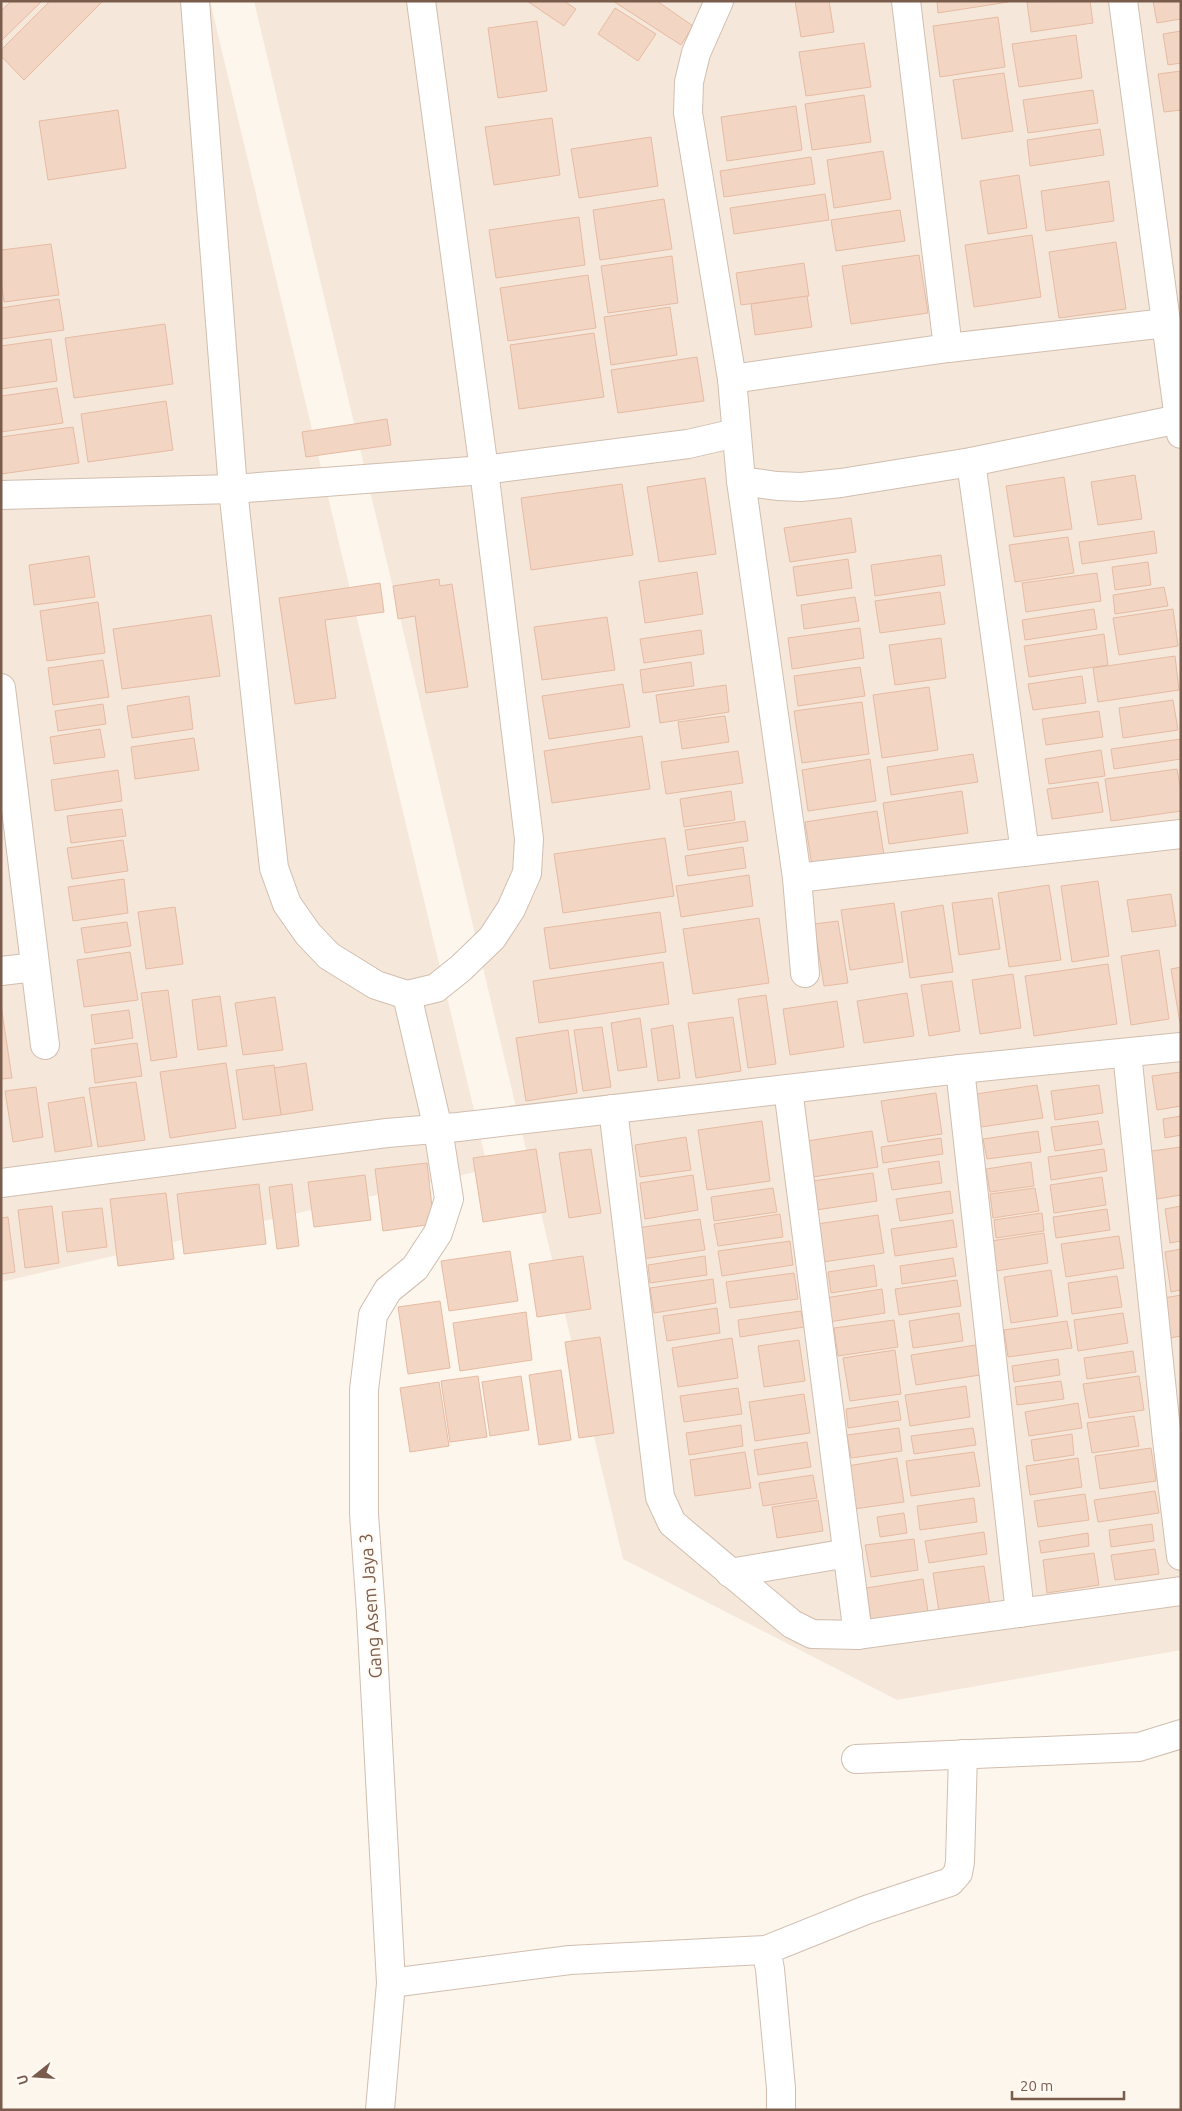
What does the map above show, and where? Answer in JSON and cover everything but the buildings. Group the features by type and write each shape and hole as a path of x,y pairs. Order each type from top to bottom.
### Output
{"street":[{"path":"195,1 233,489 274,868 287,904 308,934 329,956 376,985 407,996 436,988 461,968 492,938 511,909 527,873 530,839 484,470 421,1"},
{"path":"719,1 696,54 689,82 688,113 732,379 741,480 797,878 805,973"},
{"path":"906,1 948,348"},
{"path":"741,480 777,486 801,487 841,483 971,462 1179,413 1123,1"},
{"path":"732,379 948,348 1166,322"},
{"path":"1,495 233,489 484,470 688,444 736,433"},
{"path":"971,462 1025,852"},
{"path":"1,688 45,1045"},
{"path":"797,878 1181,834"},
{"path":"1,971 36,967"},
{"name":"Gang Asem Jaya 3","path":"380,2110 391,1983 364,1514 364,1390 373,1315 388,1290 416,1268 438,1233 449,1199 438,1129 407,996"},
{"path":"1,1183 387,1133 438,1129 960,1069 1181,1047"},
{"path":"1127,1052 1174,1438 1181,1556"},
{"path":"960,1069 1020,1613"},
{"path":"788,1088 858,1635"},
{"path":"613,1109 660,1497 672,1523 730,1573 792,1624 812,1634 858,1635 1181,1591"},
{"path":"730,1573 848,1553"},
{"path":"856,1759 1139,1748 1181,1734"},
{"path":"391,1983 570,1960 766,1950 866,1910 950,1882 958,1872 960,1862 963,1754"},
{"path":"766,1950 770,1969 781,2088 781,2110"}],"shaded area":[{"path":"1,1 210,1 488,1169 1,1282"},
{"path":"254,1 1181,1 1181,1650 897,1700 623,1559"}]}
